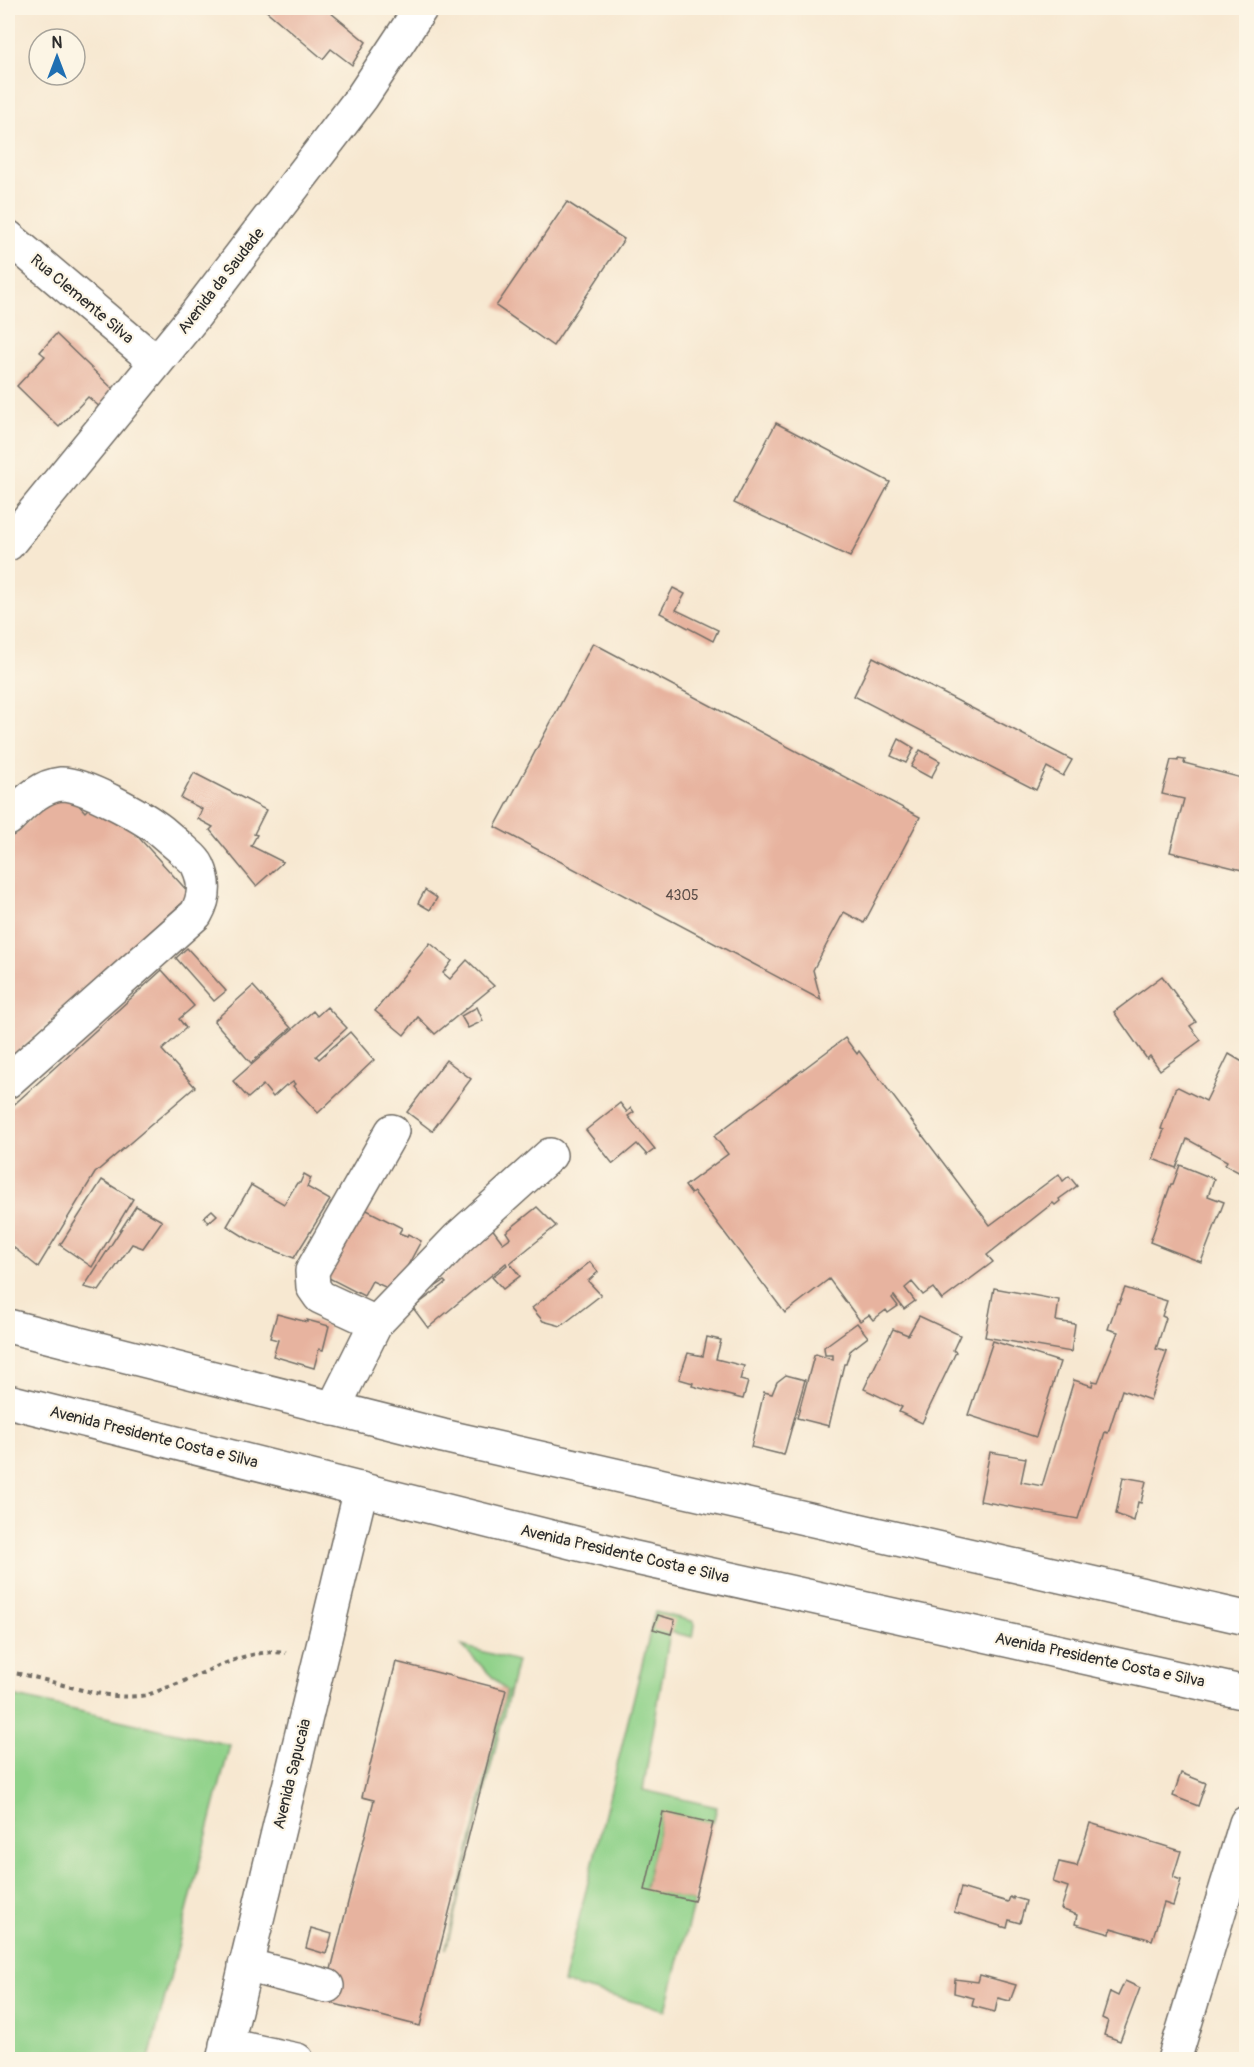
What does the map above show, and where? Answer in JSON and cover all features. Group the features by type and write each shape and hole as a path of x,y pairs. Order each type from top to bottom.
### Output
{"main road":[{"name":"Avenida da Saudade","path":"8,544 196,314 362,97 421,8"},
{"name":"Rua Clemente Silva","path":"8,237 156,362"},
{"path":"8,819 32,797 48,787 62,784 82,788 144,819 161,831 198,864 204,887 202,902 196,914 8,1081"},
{"path":"376,1323 320,1297 313,1287 312,1271 392,1131"},
{"path":"333,1409 376,1323 458,1238 550,1155"},
{"path":"8,1326 443,1436 1246,1618"},
{"name":"Avenida Presidente Costa e Silva","path":"8,1401 631,1557 1246,1693"},
{"name":"Avenida Sapucaia","path":"225,2052 361,1489"},
{"path":"1174,2060 1246,1823"},
{"path":"245,1965 327,1986"},
{"path":"225,2052 297,2060"}],"path":[{"path":"8,1672 25,1674 105,1695 147,1695 238,1659 270,1650 320,1658"}],"green space":[{"path":"655,1612 692,1621 695,1625 693,1637 670,1632 643,1790 717,1807 713,1823 663,1813 645,1889 694,1901 666,2010 563,1983"},
{"path":"462,1646 517,1661 446,1949 506,1691"},
{"path":"8,1695 230,1745 149,2059 8,2059"}],"building":[{"path":"263,8 325,8 366,42 352,65 331,49 323,59"},
{"path":"567,202 624,239 553,346 496,306"},
{"path":"56,334 115,391 101,408 88,397 59,427 17,386 45,356 40,352"},
{"path":"776,423 890,482 850,557 734,503"},
{"path":"673,588 685,594 676,610 718,630 713,641 660,613"},
{"path":"593,643 920,817 864,923 844,912 813,970 821,1000 495,827"},
{"path":"873,657 1072,760 1063,776 1047,767 1036,790 854,696"},
{"path":"899,739 914,748 906,763 891,756"},
{"path":"920,750 940,761 931,778 911,767"},
{"path":"1178,759 1185,760 1184,763 1246,779 1246,871 1170,852 1184,799 1162,794 1171,760 1178,761"},
{"path":"194,773 266,810 254,834 257,835 251,846 283,862 256,886 210,830 213,827 198,819 202,809 181,798"},
{"path":"64,789 85,812 93,804 121,818 191,895 8,1060 8,840"},
{"path":"425,890 437,898 430,910 418,903"},
{"path":"430,943 452,961 443,973 450,979 467,960 494,986 435,1034 418,1017 404,1035 375,1011"},
{"path":"187,948 226,991 214,1001 176,958"},
{"path":"162,970 194,1006 179,1019 186,1028 162,1050 195,1087 95,1173 38,1267 8,1243 8,1110"},
{"path":"1162,976 1196,1022 1190,1026 1201,1040 1160,1070 1150,1056 1147,1059 1114,1012"},
{"path":"253,986 291,1028 251,1063 214,1021"},
{"path":"327,1007 347,1028 316,1056 319,1059 350,1032 374,1060 318,1113 293,1086 295,1084 293,1082 273,1097 263,1085 248,1098 233,1081 313,1011 317,1016"},
{"path":"477,1007 483,1021 468,1028 461,1016"},
{"path":"845,1038 857,1054 859,1051 990,1225 1059,1174 1063,1181 1069,1176 1077,1186 987,1255 993,1262 942,1300 933,1288 923,1295 912,1282 905,1288 915,1301 904,1309 894,1296 892,1298 898,1306 888,1313 886,1310 873,1320 869,1315 860,1321 829,1279 785,1313 694,1192 691,1194 685,1186 728,1154 714,1136"},
{"path":"1229,1054 1246,1064 1246,1176 1225,1165 1227,1161 1187,1139 1176,1168 1153,1159 1175,1089 1178,1087 1206,1101"},
{"path":"446,1060 471,1079 432,1131 407,1112"},
{"path":"620,1103 627,1112 631,1108 634,1112 628,1116 655,1149 647,1155 637,1144 613,1164 586,1130"},
{"path":"1180,1165 1214,1179 1208,1196 1224,1202 1201,1262 1150,1242"},
{"path":"304,1174 311,1178 307,1187 330,1200 294,1258 251,1241 227,1226 251,1185 284,1204"},
{"path":"102,1180 133,1199 92,1267 60,1245"},
{"path":"136,1206 162,1221 143,1248 132,1244 99,1291 84,1287"},
{"path":"359,1206 402,1228 399,1233 407,1236 408,1234 421,1241 396,1292 372,1281 364,1296 323,1275"},
{"path":"537,1207 556,1226 510,1263 520,1276 503,1289 492,1277 507,1265 506,1263 428,1328 413,1308 446,1283 444,1281 429,1291 491,1227 503,1243 510,1238 506,1232"},
{"path":"212,1210 217,1215 208,1223 204,1217"},
{"path":"590,1262 598,1272 588,1281 601,1295 561,1326 543,1321 532,1308"},
{"path":"994,1288 1059,1300 1056,1321 1075,1324 1071,1352 985,1337"},
{"path":"1125,1288 1167,1301 1162,1316 1166,1318 1156,1349 1167,1352 1150,1400 1122,1390 1108,1433 1105,1432 1078,1519 980,1501 990,1452 1026,1458 1021,1482 1042,1486 1074,1380 1092,1386 1093,1381 1098,1382 1118,1332 1108,1329"},
{"path":"277,1314 329,1326 323,1350 319,1349 314,1368 273,1356 278,1340 270,1338"},
{"path":"919,1316 960,1335 953,1350 956,1352 922,1423 899,1412 902,1407 864,1389 893,1329 908,1335"},
{"path":"857,1323 868,1337 850,1351 846,1364 844,1364 829,1426 797,1418 814,1356 816,1354 833,1360 833,1355 825,1355 824,1347"},
{"path":"707,1337 721,1340 716,1359 744,1366 740,1380 748,1382 743,1399 692,1386 693,1383 679,1379 688,1353 703,1356"},
{"path":"993,1341 1060,1362 1036,1437 968,1415"},
{"path":"786,1375 805,1380 784,1455 751,1447 764,1392 772,1394 777,1382"},
{"path":"1123,1477 1146,1481 1134,1521 1116,1514"},
{"path":"658,1615 675,1620 671,1634 653,1629"},
{"path":"396,1662 506,1690 420,2026 323,2001 374,1800 362,1797"},
{"path":"1181,1773 1206,1783 1198,1806 1173,1796"},
{"path":"663,1812 713,1823 694,1901 645,1890"},
{"path":"1090,1823 1181,1851 1173,1877 1181,1880 1173,1906 1164,1903 1152,1940 1111,1928 1110,1934 1075,1924 1077,1915 1061,1909 1068,1887 1053,1882 1059,1862 1077,1866"},
{"path":"961,1888 1008,1902 1010,1897 1026,1901 1020,1923 1009,1920 1007,1928 954,1912"},
{"path":"311,1928 332,1934 326,1954 306,1948"},
{"path":"980,1975 1016,1985 1010,2001 998,1998 995,2012 972,2006 974,1998 954,1993 955,1979 978,1982"},
{"path":"1125,1981 1140,1988 1120,2041 1104,2035 1108,2021 1102,2018 1110,1992 1118,1996"}]}
